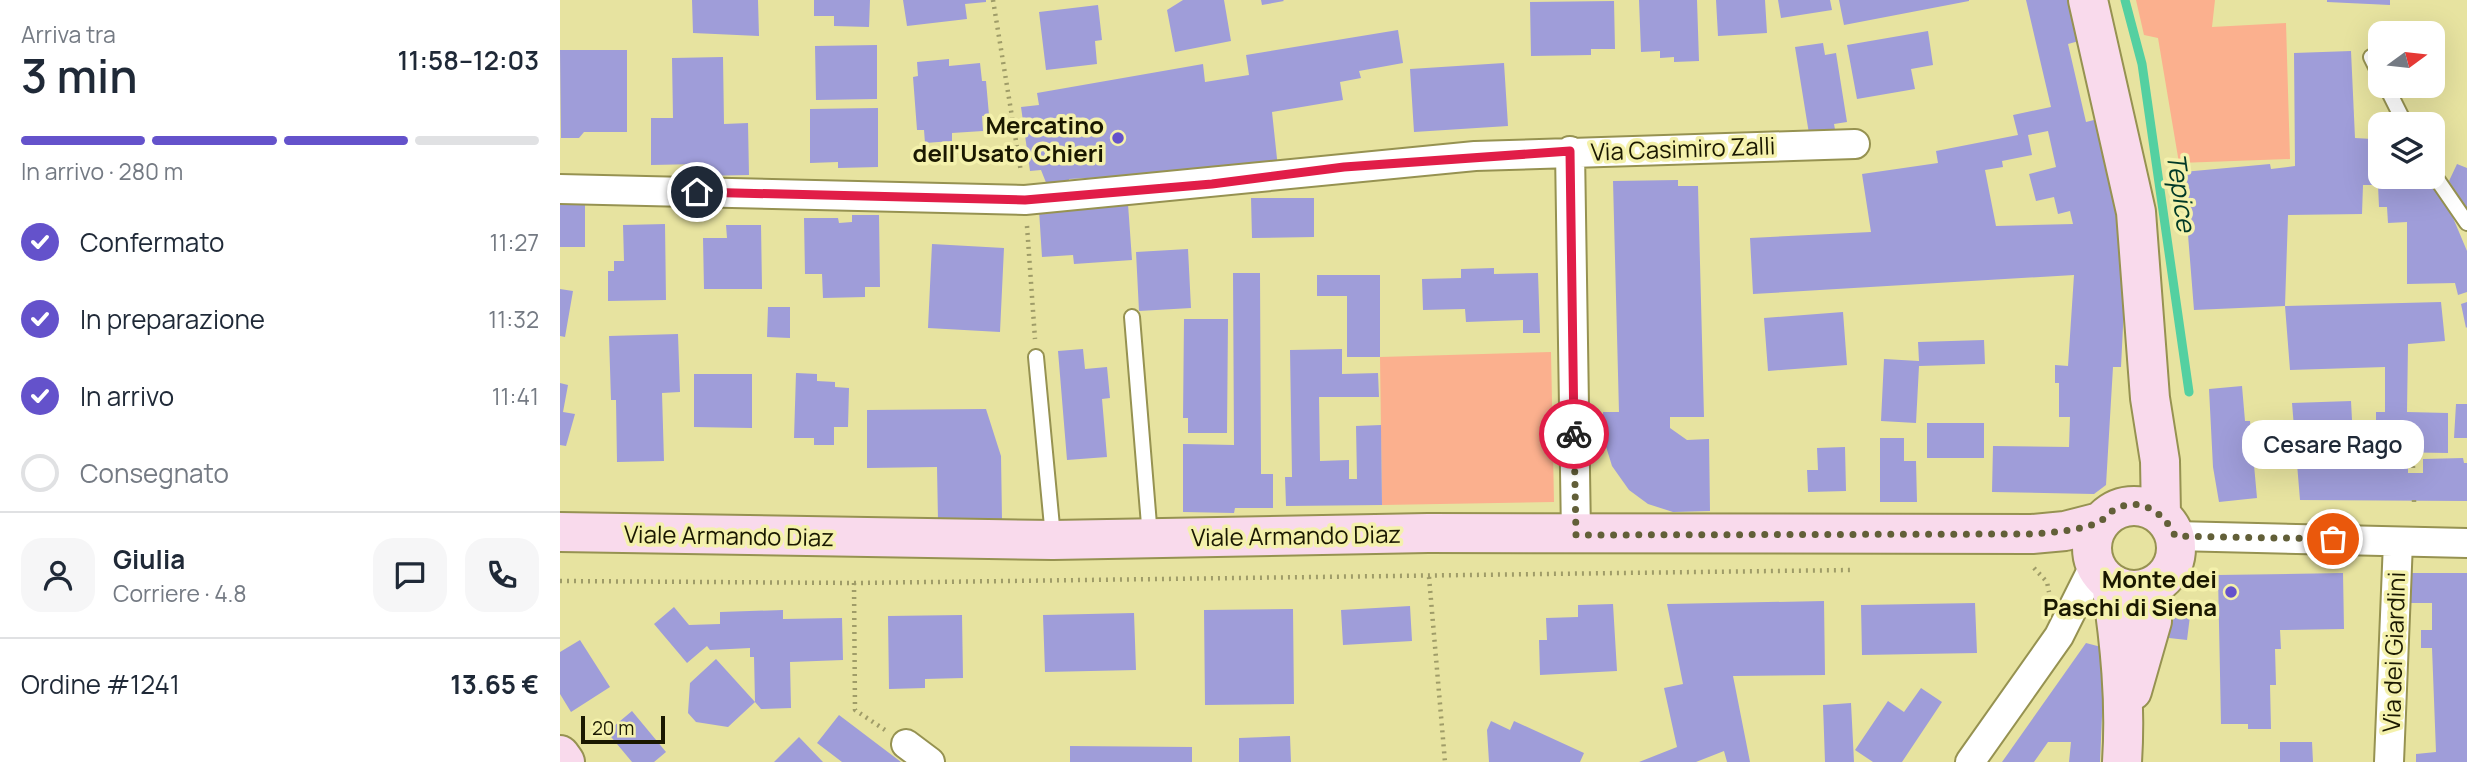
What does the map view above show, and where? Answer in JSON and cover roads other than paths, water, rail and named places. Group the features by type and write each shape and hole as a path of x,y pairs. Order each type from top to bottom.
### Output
{"street":[{"path":"2088,0 2136,212 2150,398 2175,561 2161,581 2150,587 2127,590 2105,546"},
{"name":"Via Casimiro Zalli","path":"560,189 1025,200 1212,184 1344,167 1570,151 1855,144"},
{"path":"1570,151 1576,535"},
{"path":"1970,762 2059,636 2105,546 2150,398"},
{"path":"2105,546 2149,507 2168,525 2398,542 2467,543"},
{"name":"Viale Armando Diaz","path":"560,532 1054,540 1428,533 1576,535 2032,550 2105,546"},
{"name":"Via dei Giardini","path":"2389,762 2398,542"},
{"path":"2105,546 2121,649 2125,716 2122,762"},
{"path":"2125,716 2152,621 2150,587"},
{"path":"906,744 930,762"},
{"path":"560,755 565,762"}],"lane":[{"path":"2444,189 2467,223"},
{"path":"1132,317 1150,538"},
{"path":"1036,357 1054,540"}],"waterway":[{"name":"Tepice","path":"2125,0 2142,64 2189,392"}],"place":[{"name":"Mercatino dell'Usato Chieri","path":"1118,138"},
{"name":"Cesare Rago","path":"2333,539"},
{"name":"Monte dei Paschi di Siena","path":"2231,592"}]}
